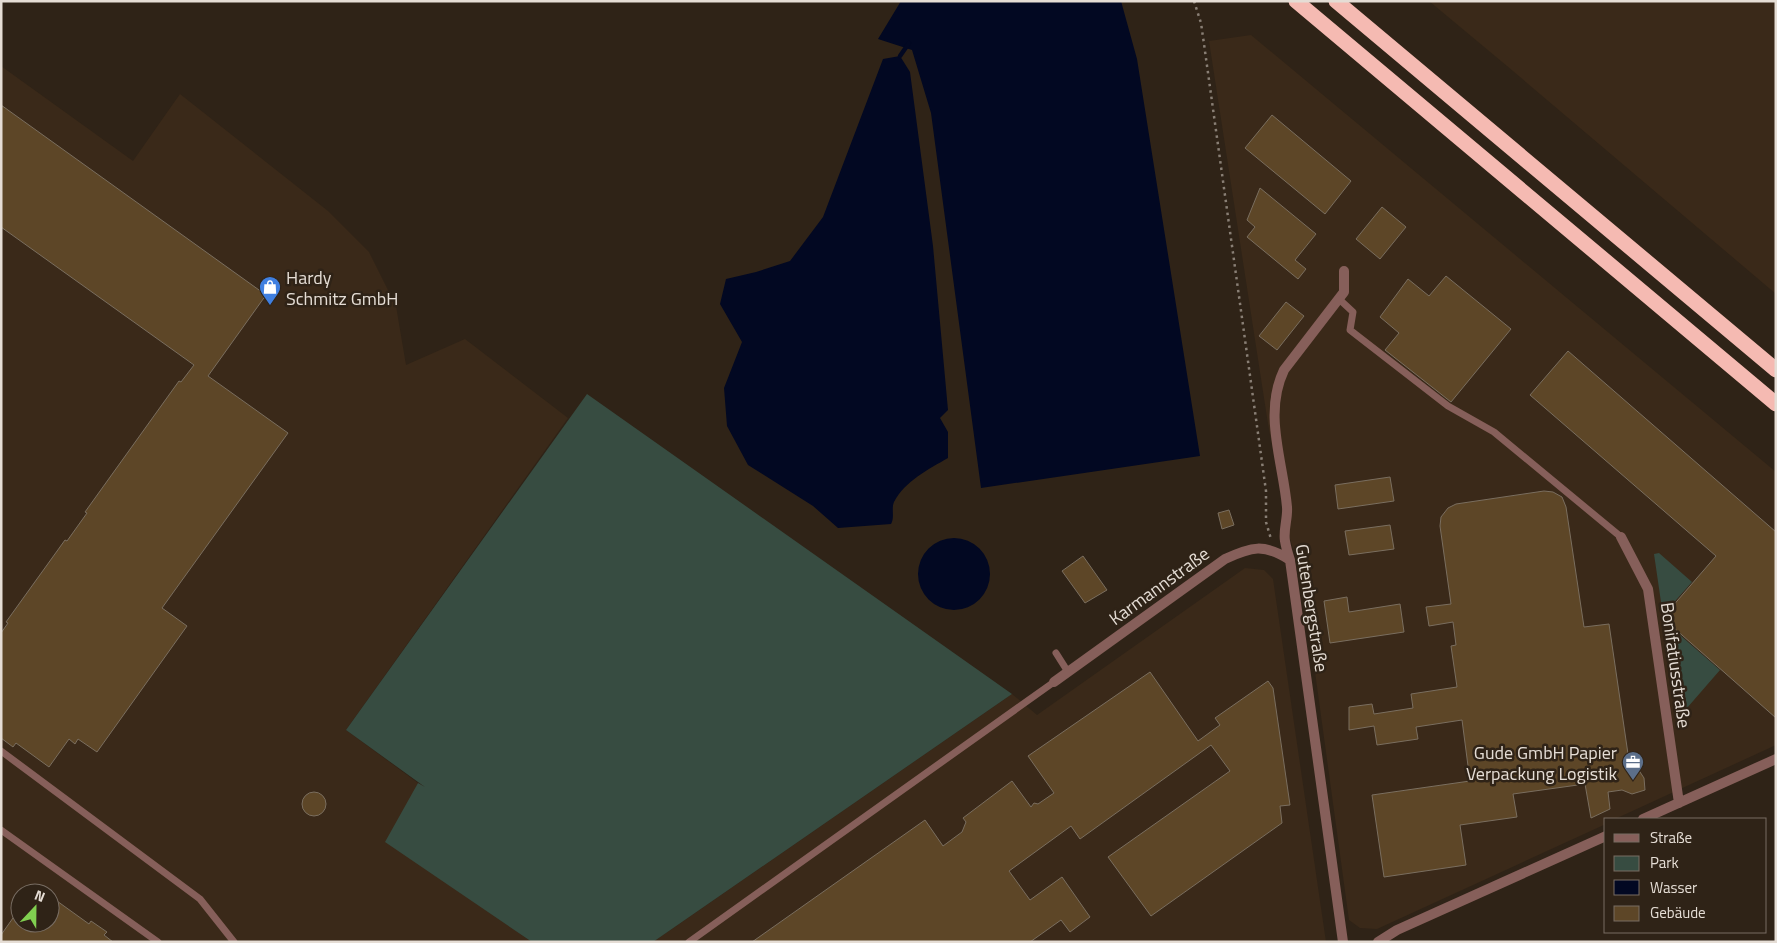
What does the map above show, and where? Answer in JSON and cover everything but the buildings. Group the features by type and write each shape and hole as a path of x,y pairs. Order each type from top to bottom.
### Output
{"highway":[{"path":"1296,1 1776,404"},
{"path":"1336,1 1776,370"}],"street":[{"name":"Gutenbergstraße","path":"1343,942 1290,560 1285,540 1287,507 1274,424 1274,403 1277,384 1284,370 1344,292 1344,271"},
{"name":"Bonifatiusstraße","path":"1621,537 1648,589 1679,803"},
{"name":"Karmannstraße","path":"1054,682 1224,559 1248,548 1275,550 1290,560"},
{"path":"1644,818 1776,759"},
{"path":"1378,942 1397,930 1604,837"}],"lane":[{"path":"1339,299 1353,312 1350,330 1448,406 1494,432 1621,537"},
{"path":"1056,653 1068,672"},
{"path":"689,942 1054,682"},
{"path":"1,751 200,899 234,942"},
{"path":"1,830 158,942"}],"path":[{"path":"1194,1 1201,23 1265,482 1266,522 1275,550"}],"shaded area":[{"path":"1429,1 1776,1 1776,294 1507,66"},
{"path":"1251,35 1776,472 1776,745 1617,818 1604,818 1604,825 1377,929 1360,928 1349,920 1302,577 1290,539 1268,424 1209,41"},
{"path":"1,66 133,161 180,94 328,211 369,252 396,306 406,365 465,339 568,418 346,730 418,783 391,845 532,942 1,942"},
{"path":"1245,568 1264,570 1273,579 1326,942 653,942 1012,694 1037,715"}],"green space":[{"path":"587,394 1012,694 653,942 532,942 385,842 418,783 425,787 346,730"},
{"path":"1659,553 1692,582 1669,608 1673,629 1720,670 1687,708 1677,712 1654,554"}],"water":[{"path":"901,1 1121,1 1137,59 1200,456 981,488 931,113 912,50 878,39"},
{"path":"900,56 910,72 933,246 948,410 940,418 948,432 948,458 918,476 904,488 894,502 891,524 838,528 813,506 748,465 727,426 724,388 742,342 720,304 726,279 790,261 823,217 883,59"},
{"path":"961,538 980,548 988,560 990,574 988,588 980,600 968,608 947,610 928,600 920,588 918,567 928,548 940,540"}],"waterway":[{"path":"900,56 909,43"}],"place":[{"name":"Hardy Schmitz GmbH","path":"270,306"},
{"name":"Gude GmbH Papier Verpackung Logistik","path":"1633,781"}]}
